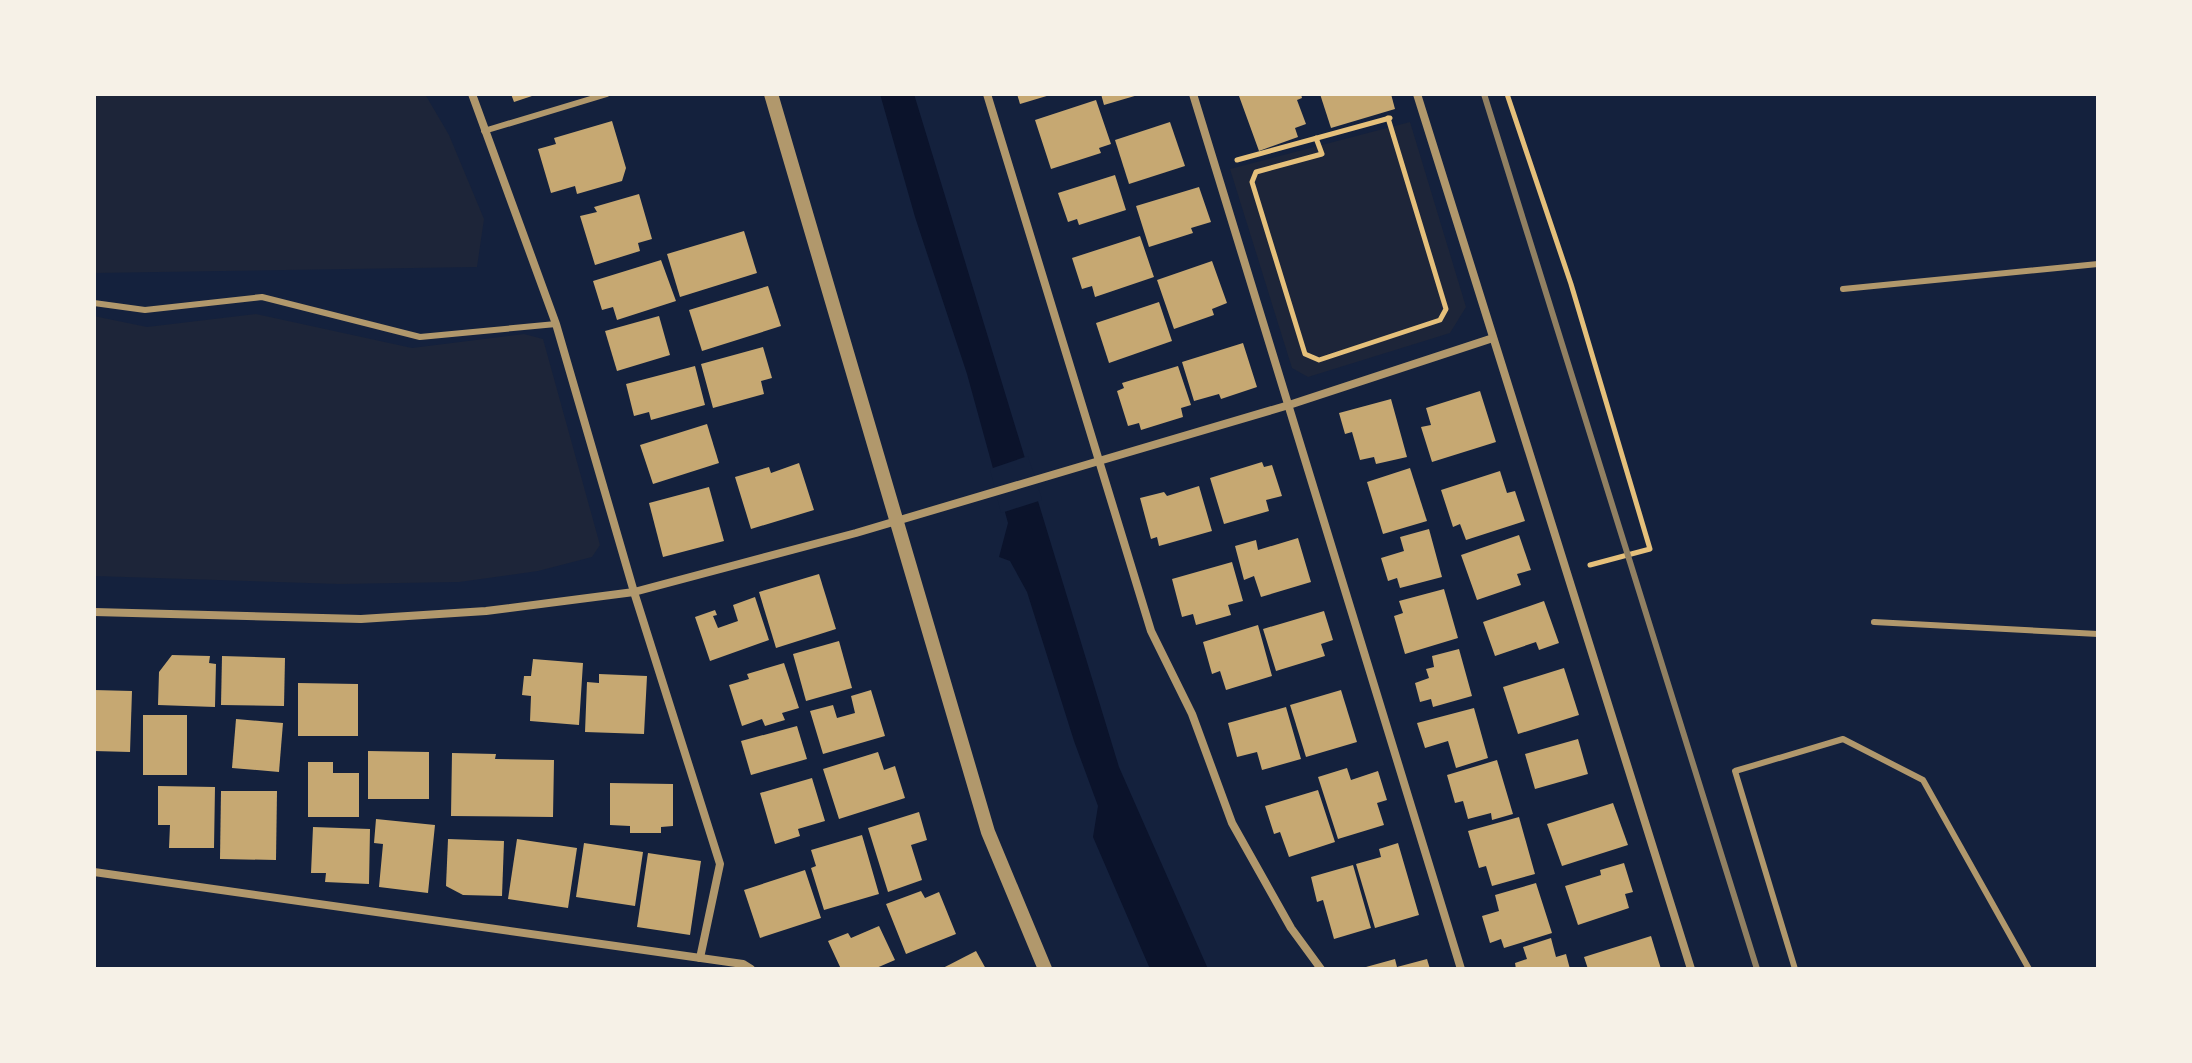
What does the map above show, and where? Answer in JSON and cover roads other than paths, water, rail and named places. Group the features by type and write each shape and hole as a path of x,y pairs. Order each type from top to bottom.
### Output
{"street":[{"path":"472,94 556,324 634,592 720,864 700,958"},
{"path":"771,94 988,832 1045,969"},
{"path":"987,94 1151,631 1192,714 1232,823 1291,928 1321,969"},
{"path":"1193,94 1461,969"},
{"path":"1417,94 1691,969"},
{"path":"94,612 361,619 486,611 634,592 787,552 1289,405 1493,338"},
{"path":"94,872 743,964 751,969"}],"lane":[{"path":"484,131 607,94"},
{"path":"1843,289 2098,264"},
{"path":"94,303 145,310 262,297 420,337 556,324"},
{"path":"1874,622 2098,634"},
{"path":"1795,969 1735,771 1843,739 1923,780 2029,969"}],"railway":[{"path":"1484,94 1757,969"}]}
